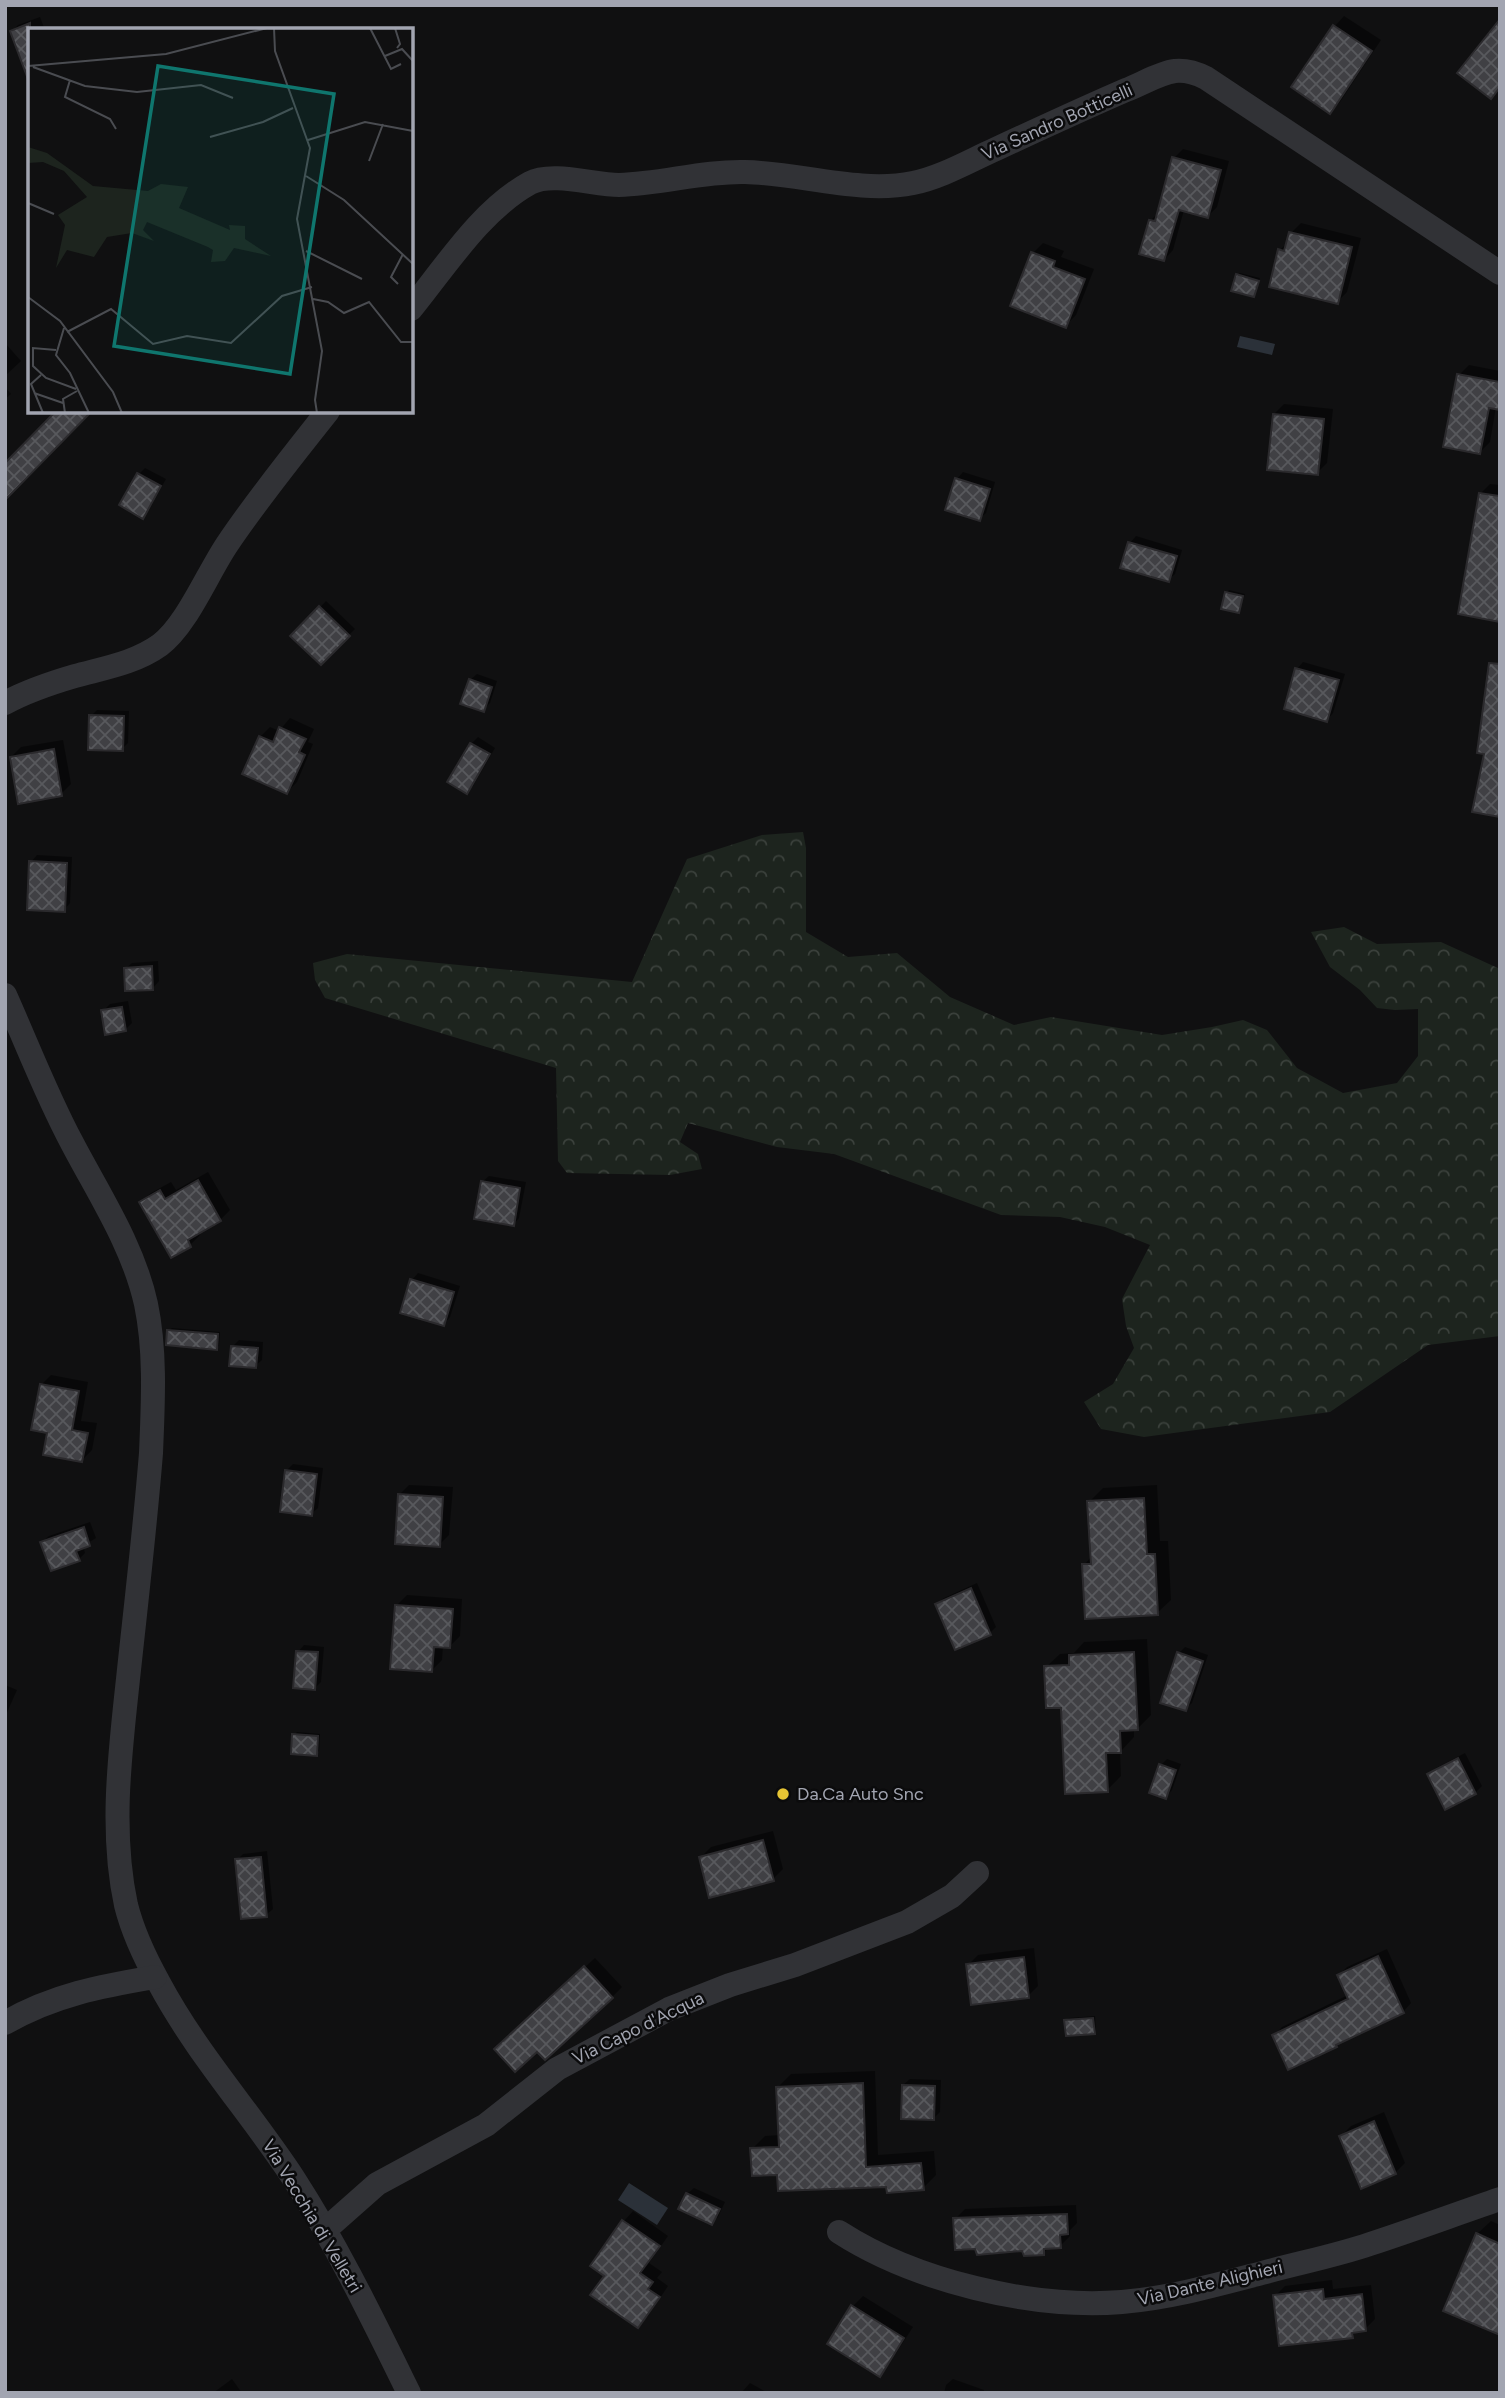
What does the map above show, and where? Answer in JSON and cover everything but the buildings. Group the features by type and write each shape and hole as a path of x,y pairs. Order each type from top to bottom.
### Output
{"street":[{"name":"Via Sandro Botticelli","path":"413,307 492,212 530,183 542,179 629,184 708,173 746,172 874,186 908,184 938,175 1166,74 1183,71 1206,78 1500,272"},
{"path":"5,703 53,683 123,663 154,649 166,640 187,613 229,541 326,413"},
{"name":"Via Vecchia di Velletri","path":"5,995 16,1042 128,1252 140,1281 148,1317 152,1391 151,1453 120,1756 118,1826 121,1876 129,1917 155,1977 192,2040 268,2140 347,2267 409,2393"},
{"name":"Via Capo d'Acqua","path":"325,2230 377,2184 486,2125 556,2069 669,2009 907,1922 952,1896 976,1873"},
{"path":"5,2023 57,1998 106,1985 155,1977"},
{"name":"Via Dante Alighieri","path":"839,2232 866,2249 975,2288 1035,2298 1120,2302 1198,2289 1367,2245 1500,2199"}],"green space":[{"path":"803,832 806,848 806,932 848,957 897,953 950,997 1014,1025 1051,1017 1162,1035 1243,1020 1267,1030 1297,1068 1343,1093 1397,1083 1418,1056 1418,1009 1377,1008 1360,990 1330,967 1311,932 1344,927 1377,944 1441,942 1500,969 1500,1336 1428,1345 1330,1412 1144,1437 1101,1429 1084,1402 1113,1384 1134,1348 1126,1326 1122,1299 1150,1245 1105,1227 1060,1217 1001,1215 834,1154 777,1147 688,1123 680,1142 698,1154 702,1169 670,1175 567,1173 558,1161 556,1068 325,998 315,980 313,963 347,954 632,982 687,859 762,835"}],"shaded area":[{"path":"1240,336 1275,344 1272,355 1237,347"},
{"path":"629,2183 668,2208 657,2225 618,2200"}],"place":[{"name":"Da.Ca Auto Snc","path":"783,1794"}]}
